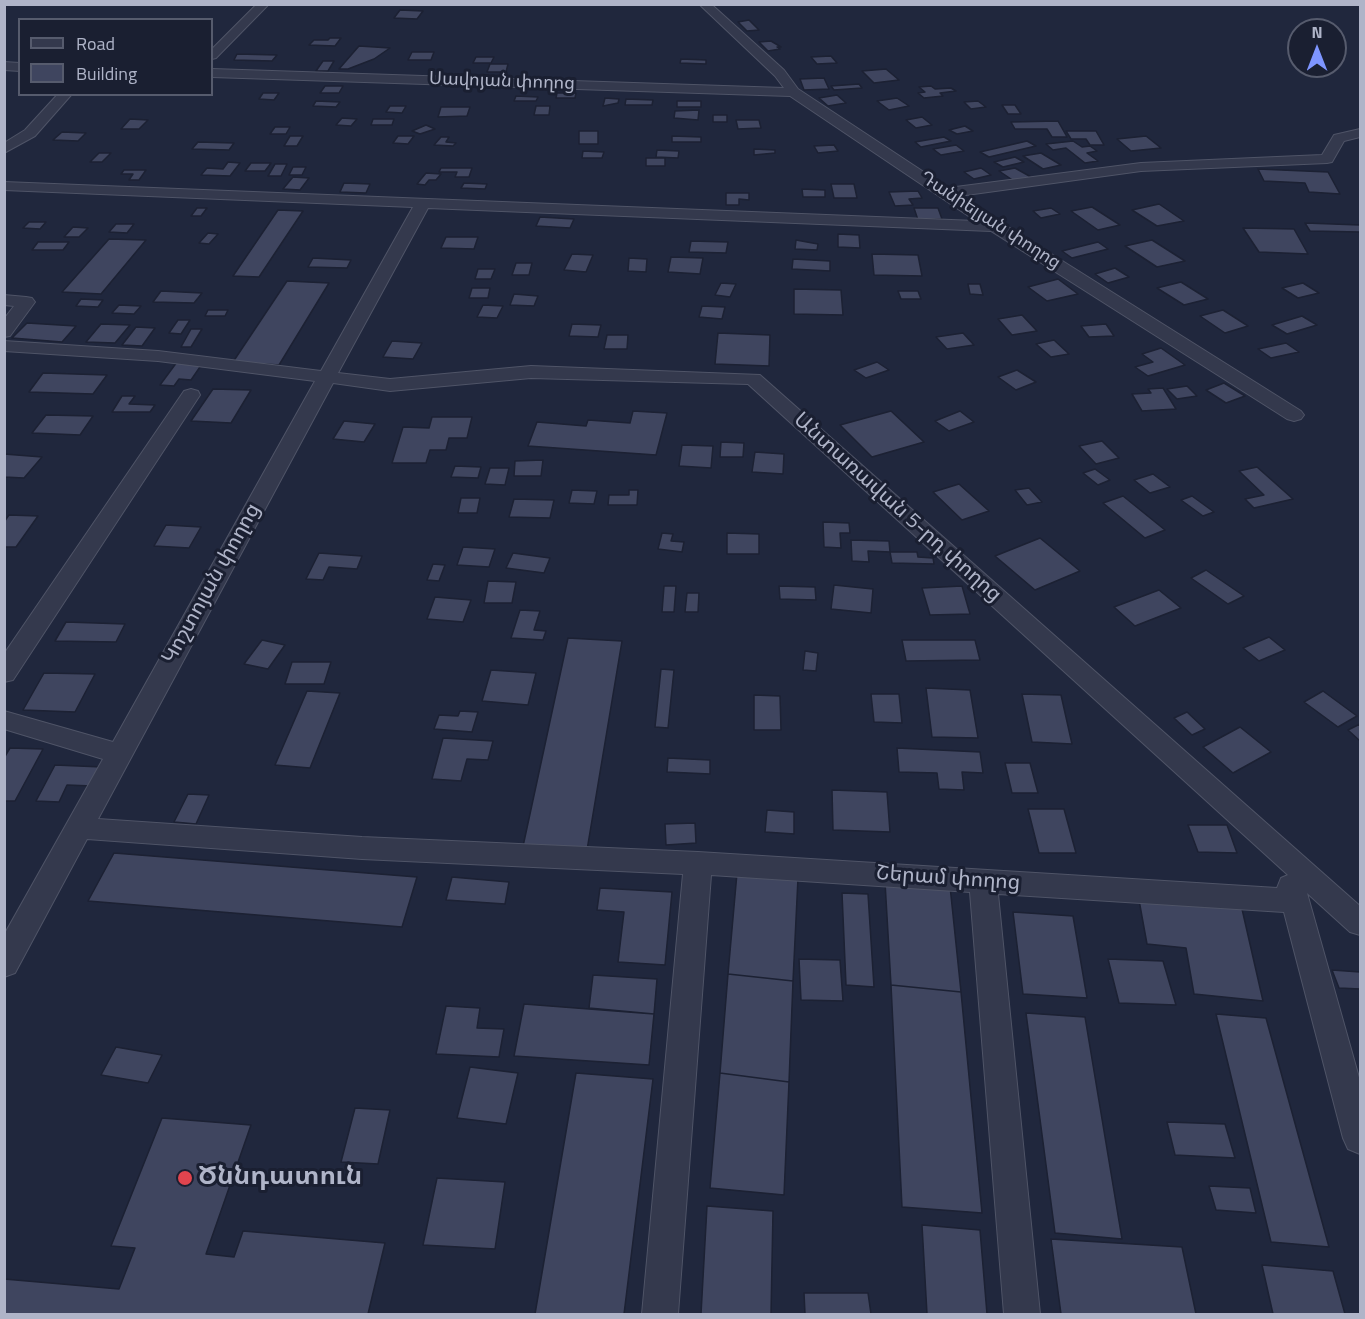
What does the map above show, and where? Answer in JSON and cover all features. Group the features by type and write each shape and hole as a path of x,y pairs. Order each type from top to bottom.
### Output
{"street":[{"path":"213,54 264,4"},
{"name":"Դանիելյան փողոց","path":"704,4 780,73 793,92 995,226 1294,416"},
{"name":"Սավոյան փողոց","path":"213,73 793,92"},
{"path":"4,149 30,133 64,96"},
{"path":"946,193 1141,167 1327,159 1339,138 1360,133"},
{"path":"4,186 995,226"},
{"name":"Կոշտոյան փողոց","path":"4,964 422,204"},
{"path":"4,300 26,302 4,332"},
{"name":"Անտառավան 5-րդ փողոց","path":"4,346 158,356 390,385 531,372 753,379 1360,923"},
{"path":"4,674 191,395"},
{"path":"4,720 120,754"},
{"name":"Շերամ փողոց","path":"79,828 362,848 698,863 1295,901"},
{"path":"1282,853 1360,1138"},
{"path":"660,1314 698,863"},
{"path":"983,881 1022,1314"}],"building":[{"path":"400,10 423,11 417,19 394,18"},
{"path":"749,20 759,30 747,31 738,22"},
{"path":"341,38 335,46 309,45 314,40"},
{"path":"771,41 781,47 777,47 780,49 768,51 759,42"},
{"path":"359,46 390,48 374,59 348,69 339,69"},
{"path":"412,52 434,52 431,60 408,60"},
{"path":"237,54 277,55 272,61 234,60"},
{"path":"831,56 837,63 817,64 811,57"},
{"path":"476,57 494,57 491,63 473,63"},
{"path":"681,59 706,60 706,64 680,63"},
{"path":"323,61 334,61 328,71 316,71"},
{"path":"490,64 508,64 506,72 487,72"},
{"path":"886,69 899,80 874,83 862,71"},
{"path":"824,78 829,89 804,90 800,79"},
{"path":"859,84 862,88 834,90 831,86"},
{"path":"325,86 343,86 339,93 320,93"},
{"path":"931,86 935,89 951,88 956,91 940,93 943,96 924,98 918,93 925,92 919,87"},
{"path":"263,93 279,93 274,100 259,99"},
{"path":"557,93 576,93 575,98 556,98"},
{"path":"837,95 846,103 828,106 819,98"},
{"path":"516,96 538,97 536,101 514,101"},
{"path":"605,98 619,99 618,103 603,106"},
{"path":"897,98 909,106 889,110 877,101"},
{"path":"626,99 653,100 652,105 625,105"},
{"path":"316,101 340,102 336,107 313,106"},
{"path":"677,101 701,101 701,107 677,107"},
{"path":"978,101 986,107 971,109 964,102"},
{"path":"1002,105 1015,105 1021,114 1008,114"},
{"path":"390,106 406,106 402,113 386,112"},
{"path":"536,106 550,106 549,115 534,115"},
{"path":"441,107 470,107 467,116 438,117"},
{"path":"699,110 698,120 674,118 675,111"},
{"path":"713,115 727,115 727,122 713,122"},
{"path":"922,117 932,125 916,128 906,120"},
{"path":"342,118 357,119 351,126 336,125"},
{"path":"130,119 148,120 139,129 121,129"},
{"path":"373,119 394,119 392,125 371,125"},
{"path":"736,120 759,120 761,128 738,129"},
{"path":"1058,121 1067,137 1052,137 1047,129 1015,129 1011,122"},
{"path":"426,125 435,129 420,134 412,131"},
{"path":"965,126 973,131 957,134 949,130"},
{"path":"275,127 290,127 286,134 270,134"},
{"path":"579,131 598,131 598,144 579,144"},
{"path":"1066,131 1096,131 1104,145 1090,145 1086,139 1071,139"},
{"path":"62,132 86,133 78,141 53,140"},
{"path":"290,136 303,136 297,146 284,146"},
{"path":"398,136 414,136 408,144 393,143"},
{"path":"672,136 701,137 701,142 672,142"},
{"path":"1146,136 1161,148 1131,151 1117,139"},
{"path":"441,137 449,137 446,142 456,143 453,146 434,145"},
{"path":"944,137 951,141 921,147 915,142"},
{"path":"1027,141 1036,146 989,157 980,152"},
{"path":"1073,141 1082,147 1090,146 1097,151 1087,153 1098,161 1085,163 1066,148 1053,150 1046,144"},
{"path":"198,142 234,143 229,150 192,149"},
{"path":"834,145 838,151 818,153 814,146"},
{"path":"956,145 964,151 941,155 933,149"},
{"path":"754,149 775,150 775,153 754,155"},
{"path":"657,150 679,151 678,158 656,157"},
{"path":"583,151 604,152 602,158 582,158"},
{"path":"99,153 111,153 102,162 90,162"},
{"path":"1041,153 1061,165 1043,169 1023,156"},
{"path":"1015,157 1024,162 1003,167 994,162"},
{"path":"646,158 665,158 665,166 646,166"},
{"path":"228,162 240,163 230,176 201,175 207,168 223,169"},
{"path":"251,163 271,163 265,171 245,171"},
{"path":"275,164 287,164 281,176 268,176"},
{"path":"293,167 306,167 302,175 289,175"},
{"path":"441,168 472,168 469,177 455,177 457,172 439,172"},
{"path":"981,168 991,175 974,179 964,172"},
{"path":"1015,168 1031,177 1014,181 999,171"},
{"path":"1258,169 1328,172 1340,194 1309,192 1305,183 1264,181"},
{"path":"124,170 146,170 139,180 129,180 133,174 121,174"},
{"path":"426,173 441,174 436,180 429,180 425,185 417,184"},
{"path":"293,177 309,178 300,190 283,189"},
{"path":"344,183 370,184 366,193 340,192"},
{"path":"464,183 487,184 485,189 461,188"},
{"path":"831,184 854,184 857,198 834,198"},
{"path":"802,189 825,190 825,197 803,197"},
{"path":"918,191 922,198 909,199 913,205 895,206 889,192"},
{"path":"726,193 749,193 749,200 739,199 739,205 726,205"},
{"path":"1159,204 1184,221 1157,226 1132,210"},
{"path":"1092,207 1120,225 1098,230 1071,211"},
{"path":"197,208 207,208 201,216 191,216"},
{"path":"914,208 938,208 942,219 918,220"},
{"path":"1051,208 1060,214 1041,218 1033,211"},
{"path":"278,210 303,211 259,277 233,276"},
{"path":"540,217 574,219 570,228 536,226"},
{"path":"29,222 46,222 40,229 23,228"},
{"path":"1305,223 1360,225 1360,232 1310,231"},
{"path":"116,224 134,224 127,233 109,232"},
{"path":"73,227 88,228 79,237 64,237"},
{"path":"1243,228 1294,229 1308,254 1259,252"},
{"path":"208,233 218,234 209,244 199,243"},
{"path":"838,234 859,235 860,248 838,247"},
{"path":"446,237 478,237 474,249 441,248"},
{"path":"109,239 146,240 101,294 62,292"},
{"path":"796,240 818,244 817,250 795,249"},
{"path":"1152,240 1185,261 1157,267 1125,246"},
{"path":"691,241 728,242 726,253 689,252"},
{"path":"38,242 69,242 63,250 32,250"},
{"path":"1098,242 1108,249 1072,258 1062,251"},
{"path":"572,254 593,255 586,272 564,270"},
{"path":"872,254 918,255 922,276 874,275"},
{"path":"671,257 703,258 700,274 668,272"},
{"path":"313,258 351,260 347,268 308,267"},
{"path":"629,258 647,259 646,272 628,271"},
{"path":"793,259 830,261 830,271 792,269"},
{"path":"516,263 532,263 529,275 512,275"},
{"path":"1115,268 1129,277 1108,283 1095,274"},
{"path":"478,269 495,269 491,279 475,279"},
{"path":"1058,279 1078,294 1047,301 1028,287"},
{"path":"287,281 329,283 279,365 233,362"},
{"path":"1181,282 1208,299 1184,305 1157,288"},
{"path":"721,283 736,284 730,297 715,295"},
{"path":"1303,283 1319,293 1298,298 1282,288"},
{"path":"968,284 980,284 983,295 970,294"},
{"path":"472,288 490,288 488,298 469,298"},
{"path":"794,289 841,290 843,315 794,314"},
{"path":"161,291 202,293 194,303 153,302"},
{"path":"898,291 918,291 921,299 901,299"},
{"path":"514,294 538,296 534,306 510,305"},
{"path":"81,299 103,300 98,307 76,306"},
{"path":"119,305 141,306 134,314 112,313"},
{"path":"483,305 503,306 497,318 477,317"},
{"path":"702,306 725,307 722,319 699,317"},
{"path":"208,310 228,310 225,316 205,316"},
{"path":"1223,310 1248,326 1225,333 1200,316"},
{"path":"1022,315 1037,331 1012,335 998,319"},
{"path":"1302,316 1317,325 1287,334 1272,325"},
{"path":"178,320 190,320 181,334 169,333"},
{"path":"27,323 76,326 62,342 12,338"},
{"path":"101,324 130,325 115,343 86,342"},
{"path":"572,324 601,325 598,337 569,336"},
{"path":"1106,324 1114,336 1089,337 1081,326"},
{"path":"136,327 155,328 142,346 122,345"},
{"path":"191,329 202,329 191,347 181,347"},
{"path":"718,333 770,335 769,366 715,364"},
{"path":"963,333 974,345 947,349 936,337"},
{"path":"607,335 628,335 627,349 604,349"},
{"path":"1054,340 1069,354 1051,357 1036,344"},
{"path":"392,341 422,343 413,359 383,357"},
{"path":"1286,343 1299,352 1271,358 1258,349"},
{"path":"1161,348 1185,365 1148,376 1135,367 1153,362 1142,354"},
{"path":"177,362 202,364 191,380 179,379 174,386 160,385"},
{"path":"877,362 889,370 866,378 854,370"},
{"path":"1017,370 1036,382 1016,390 998,377"},
{"path":"43,373 107,375 93,394 29,392"},
{"path":"1224,383 1245,396 1226,403 1206,390"},
{"path":"1187,386 1197,396 1177,399 1167,389"},
{"path":"1163,388 1176,409 1142,411 1132,394 1151,393 1148,389"},
{"path":"213,389 251,390 231,423 191,421"},
{"path":"122,396 135,396 129,404 155,405 150,412 112,412"},
{"path":"633,411 667,413 656,455 528,446 537,422 586,426 588,420 630,423"},
{"path":"891,411 924,442 872,457 840,425"},
{"path":"960,411 974,422 949,431 935,421"},
{"path":"46,415 93,416 80,435 32,433"},
{"path":"432,417 472,417 467,438 449,438 446,450 430,450 426,463 392,463 403,427 429,428"},
{"path":"344,421 375,424 364,442 333,439"},
{"path":"1102,441 1119,458 1096,464 1079,446"},
{"path":"721,442 744,443 743,457 720,457"},
{"path":"682,445 713,446 711,468 679,466"},
{"path":"755,452 784,454 783,474 752,472"},
{"path":"4,454 42,457 24,478 4,477"},
{"path":"543,460 541,476 514,476 515,461"},
{"path":"455,466 481,467 478,478 451,477"},
{"path":"1257,467 1293,499 1254,508 1245,499 1264,495 1239,471"},
{"path":"490,468 509,468 505,485 485,484"},
{"path":"1095,469 1110,480 1098,485 1083,473"},
{"path":"1153,474 1170,487 1150,493 1134,480"},
{"path":"959,484 989,511 962,520 933,492"},
{"path":"1029,488 1042,502 1027,505 1015,490"},
{"path":"572,490 597,491 594,504 569,503"},
{"path":"629,490 638,490 637,505 608,505 609,495 629,495"},
{"path":"1123,496 1165,530 1145,538 1103,503"},
{"path":"1192,496 1214,512 1203,516 1181,500"},
{"path":"461,498 480,498 477,513 458,513"},
{"path":"514,499 554,500 550,518 509,517"},
{"path":"9,515 38,516 16,547 4,547 4,522"},
{"path":"823,522 849,523 850,533 840,533 841,548 824,547"},
{"path":"166,525 201,527 189,548 154,546"},
{"path":"662,533 673,534 671,541 684,542 682,552 658,549"},
{"path":"727,533 759,534 759,554 727,554"},
{"path":"1040,538 1080,571 1035,590 995,556"},
{"path":"851,540 889,541 890,552 868,551 869,562 852,561"},
{"path":"463,547 495,549 489,567 457,565"},
{"path":"890,552 917,552 918,557 933,558 934,564 892,563"},
{"path":"319,553 362,556 357,569 329,567 323,580 306,579"},
{"path":"513,553 550,558 544,573 506,568"},
{"path":"433,564 445,565 439,581 427,580"},
{"path":"1206,570 1244,596 1228,604 1191,578"},
{"path":"488,581 516,582 512,603 484,603"},
{"path":"834,585 873,589 871,613 831,609"},
{"path":"664,586 676,586 674,612 662,612"},
{"path":"779,586 815,587 816,600 780,599"},
{"path":"962,586 970,614 930,615 922,588"},
{"path":"1159,590 1181,608 1135,626 1114,607"},
{"path":"687,593 699,593 698,612 685,612"},
{"path":"435,597 471,600 463,622 427,619"},
{"path":"520,610 540,611 534,630 546,631 543,640 511,638"},
{"path":"66,622 125,624 116,642 55,641"},
{"path":"1269,637 1285,650 1259,661 1243,648"},
{"path":"568,638 622,641 586,856 522,851"},
{"path":"262,640 285,645 268,669 244,664"},
{"path":"902,640 975,640 980,660 906,661"},
{"path":"805,651 818,653 816,671 803,670"},
{"path":"292,662 331,662 324,684 285,684"},
{"path":"661,669 674,670 668,728 655,727"},
{"path":"491,670 536,673 528,705 482,701"},
{"path":"44,673 95,674 75,712 23,710"},
{"path":"926,688 970,690 978,738 932,737"},
{"path":"307,691 340,693 310,768 275,765"},
{"path":"1323,691 1357,716 1338,727 1304,702"},
{"path":"871,694 899,694 902,723 874,722"},
{"path":"1022,694 1061,695 1072,744 1032,742"},
{"path":"754,695 780,696 781,730 754,730"},
{"path":"460,711 478,712 472,732 434,729 439,715 458,716"},
{"path":"1187,712 1205,729 1192,735 1174,718"},
{"path":"1360,724 1360,741 1348,730"},
{"path":"1240,727 1271,752 1233,773 1203,747"},
{"path":"443,738 493,741 488,760 467,759 461,781 432,779"},
{"path":"10,748 43,749 15,801 4,801 4,758"},
{"path":"897,748 980,752 983,773 962,772 964,790 939,789 937,773 899,772"},
{"path":"668,758 710,760 710,774 667,772"},
{"path":"1005,763 1030,763 1038,793 1012,793"},
{"path":"55,765 102,767 92,786 67,785 59,802 36,801"},
{"path":"832,790 887,792 890,832 833,830"},
{"path":"188,794 209,795 196,824 174,822"},
{"path":"1028,809 1064,809 1076,853 1039,853"},
{"path":"767,810 794,812 794,834 765,832"},
{"path":"695,823 696,843 666,845 665,824"},
{"path":"1188,825 1227,825 1237,853 1198,852"},
{"path":"114,853 417,877 402,927 88,901"},
{"path":"737,873 798,878 793,981 728,974"},
{"path":"452,877 509,882 505,904 446,900"},
{"path":"885,882 950,886 961,992 891,985"},
{"path":"600,888 672,892 665,965 618,962 624,912 597,910"},
{"path":"842,893 868,894 874,987 846,985"},
{"path":"1139,900 1242,909 1263,1001 1194,994 1186,948 1147,944"},
{"path":"1013,912 1073,916 1087,998 1023,994"},
{"path":"799,959 840,960 843,1001 801,1000"},
{"path":"1108,959 1163,961 1176,1005 1119,1003"},
{"path":"1332,970 1360,972 1360,989 1339,988"},
{"path":"728,974 793,981 789,1082 720,1073"},
{"path":"593,975 657,979 654,1014 589,1008"},
{"path":"891,985 961,992 982,1213 902,1207"},
{"path":"524,1004 654,1014 649,1065 514,1056"},
{"path":"446,1006 480,1008 477,1028 504,1029 499,1057 436,1054"},
{"path":"1026,1013 1085,1017 1122,1239 1055,1233"},
{"path":"1216,1014 1266,1018 1329,1247 1271,1242"},
{"path":"116,1047 162,1055 148,1083 101,1075"},
{"path":"470,1067 518,1073 506,1124 457,1118"},
{"path":"576,1073 653,1079 624,1314 535,1314"},
{"path":"720,1073 789,1082 784,1195 710,1188"},
{"path":"355,1108 390,1110 378,1164 341,1162"},
{"name":"Ծննդատուն","path":"162,1118 251,1125 206,1254 234,1257 243,1231 385,1243 368,1314 4,1314 4,1279 119,1289 135,1248 111,1246"},
{"path":"1167,1122 1225,1124 1235,1158 1175,1155"},
{"path":"437,1178 505,1182 495,1249 423,1245"},
{"path":"1209,1186 1250,1188 1256,1213 1216,1210"},
{"path":"707,1206 773,1211 771,1314 701,1314"},
{"path":"922,1225 980,1230 987,1314 927,1314"},
{"path":"1051,1239 1182,1247 1196,1314 1061,1314"},
{"path":"1262,1265 1333,1271 1345,1314 1273,1314"},
{"path":"804,1293 868,1293 871,1314 805,1314"}],"place":[{"name":"Ծննդատուն","path":"185,1178"}]}
